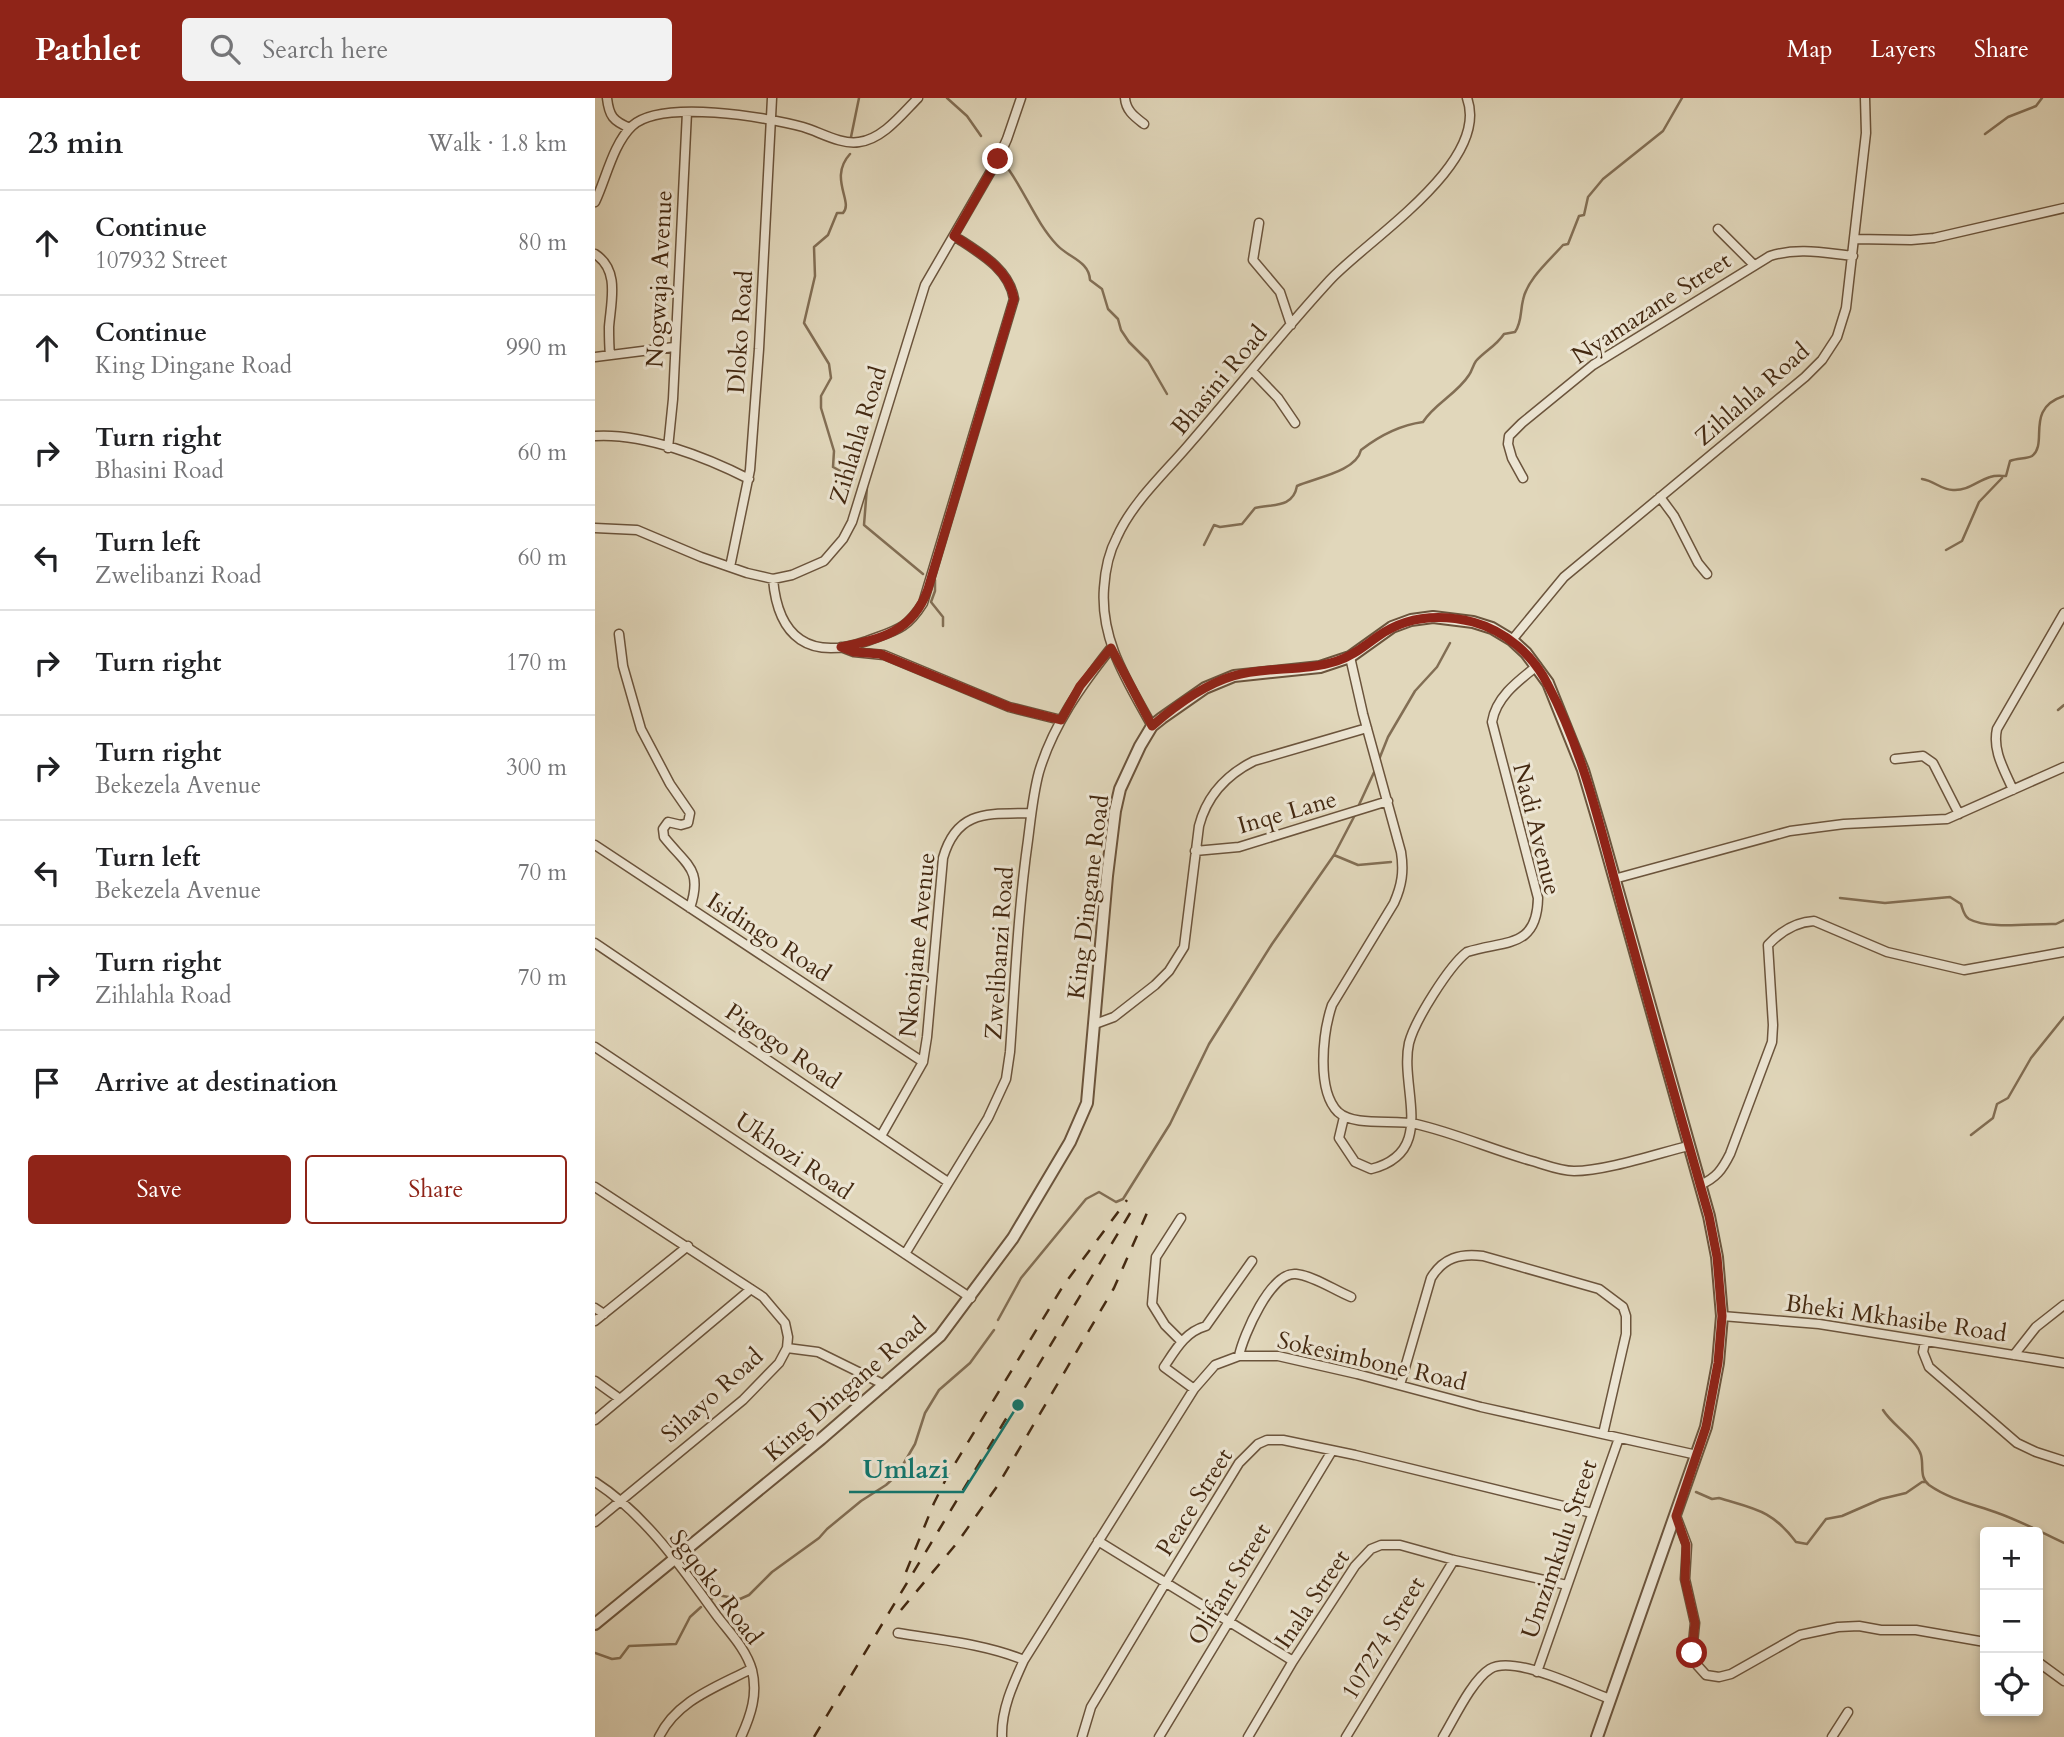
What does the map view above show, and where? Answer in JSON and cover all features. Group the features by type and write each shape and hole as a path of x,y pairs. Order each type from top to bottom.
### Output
{"street":[{"path":"607,98 612,118 630,128"},
{"name":"Dloko Road","path":"730,567 749,479 760,335 772,98"},
{"path":"595,202 630,128 648,116 687,112 772,118 840,139 860,142 874,138 918,98"},
{"name":"Zihlahla Road","path":"773,579 792,575 824,561 843,539 852,522 925,285 998,159 1021,98"},
{"path":"1125,98 1132,115 1144,124"},
{"name":"Bhasini Road","path":"1152,726 1111,648 1104,592 1115,539 1145,496 1340,270 1431,189 1455,156 1468,129 1471,113 1467,98"},
{"name":"Zihlahla Road","path":"1512,640 1564,577 1805,377 1822,360 1837,337 1844,317 1855,239 1866,133 1865,98"},
{"name":"Nogwaja Avenue","path":"668,448 673,399 687,112"},
{"path":"1855,239 1934,238 2064,208"},
{"path":"1259,223 1253,260 1284,298 1291,325"},
{"path":"1718,229 1754,265"},
{"path":"595,528 637,530 730,567 773,579 782,622 797,639 816,647 841,647 897,630 914,617 923,603 1014,299 1009,281 986,257 954,236"},
{"name":"Nyamazane Street","path":"1523,478 1512,458 1509,436 1593,365 1770,256 1793,251 1853,256"},
{"path":"595,254 611,272 610,355"},
{"path":"595,357 674,347"},
{"path":"1252,371 1278,398 1295,423"},
{"path":"595,436 611,435 668,448 720,465 749,479"},
{"path":"1660,497 1707,574"},
{"path":"2013,790 1997,752 1997,729 2064,614"},
{"name":"King Dingane Road","path":"595,1625 885,1385 940,1336 971,1298 1013,1238 1079,1124 1087,1103 1115,811 1127,773 1152,726 1205,688 1234,676 1320,667 1350,657 1392,627 1411,620 1433,617 1473,622 1492,628 1512,640 1537,666 1548,683 1583,771 1700,1185 1717,1257 1722,1316 1713,1390 1697,1455 1597,1737"},
{"path":"619,634 623,666 641,729 670,784 690,813 687,824 668,822 663,829 664,837 696,877 696,891 690,908"},
{"path":"841,647 854,652 880,654 1009,707 1061,720"},
{"name":"Zwelibanzi Road","path":"905,1254 988,1118 1006,1079 1023,874 1040,769 1061,720 1080,686 1111,648"},
{"path":"1350,657 1401,852 1403,869 1401,887 1332,1005 1326,1023 1326,1085 1331,1101 1344,1117 1413,1123 1495,1151 1569,1171 1594,1169 1688,1146"},
{"name":"Nadi Avenue","path":"1413,1123 1408,1053 1415,1026 1452,966 1467,951 1521,938 1536,920 1538,898 1492,722 1493,712 1507,692 1537,666"},
{"path":"1094,1024 1102,1023 1120,1013 1155,985 1176,962 1184,947 1195,851 1203,809 1208,799 1237,769 1254,761 1367,728"},
{"path":"1895,759 1923,756 1933,763 1959,814"},
{"path":"1614,879 1790,831 1844,824 1947,819 2064,767"},
{"name":"Inqe Lane","path":"1195,851 1239,846 1388,801"},
{"name":"Nkonjane Avenue","path":"881,1136 923,1062 943,858 950,836 959,826 980,816 1031,813"},
{"name":"Isidingo Road","path":"595,845 923,1062"},
{"path":"1700,1185 1714,1179 1727,1161 1772,1042 1768,945 1792,926 1802,921 1814,921 1887,952 1964,970 2064,952"},
{"name":"Pigogo Road","path":"595,943 948,1182"},
{"name":"Ukhozi Road","path":"595,1047 971,1298"},
{"path":"1344,1117 1339,1132 1340,1142 1355,1161 1371,1169 1398,1156 1404,1149 1413,1123"},
{"name":"Sihayo Road","path":"595,1187 688,1246 770,1304 785,1322 787,1348 779,1363 743,1400 595,1522"},
{"path":"1181,1218 1156,1257 1152,1304 1165,1325 1181,1340"},
{"path":"595,1321 688,1246"},
{"path":"1400,1385 1431,1279 1436,1271 1441,1264 1457,1256 1483,1256 1599,1289 1623,1307 1626,1334 1603,1434"},
{"path":"1193,1389 1164,1367 1181,1340 1195,1329 1206,1326 1252,1261"},
{"path":"1240,1356 1248,1329 1273,1286 1282,1277 1296,1274 1351,1297"},
{"path":"595,1420 751,1289"},
{"path":"2014,1355 2036,1327 2064,1305"},
{"path":"595,1308 604,1314"},
{"name":"Bheki Mkhasibe Road","path":"1722,1316 1819,1324 2064,1363"},
{"path":"1924,1342 1923,1352 1929,1367 2004,1433 2023,1447 2064,1461"},
{"path":"787,1348 818,1352 885,1385"},
{"name":"Sokesimbone Road","path":"1002,1737 1012,1686 1024,1660 1193,1389 1215,1365 1240,1356 1278,1356 1481,1407 1697,1455"},
{"path":"595,1381 620,1399"},
{"name":"Umzimkulu Street","path":"1537,1672 1619,1438"},
{"name":"Peace Street","path":"1082,1737 1091,1707 1239,1463 1247,1452 1268,1440 1283,1440 1474,1482 1592,1513"},
{"name":"Olifant Street","path":"1159,1737 1332,1451"},
{"name":"Sgqoko Road","path":"595,1482 620,1499 674,1558 746,1654 755,1689 754,1701 741,1737"},
{"path":"1676,1516 1686,1545 1685,1580 1695,1623 1692,1653 1697,1665 1706,1675 1719,1677 1731,1674 1800,1635 1838,1628 1859,1626 1881,1630 1916,1630 1980,1641"},
{"path":"1098,1541 1293,1661"},
{"name":"Inala Street","path":"1248,1737 1293,1661 1355,1566 1371,1549 1381,1545 1400,1545 1567,1585"},
{"name":"107274 Street","path":"1346,1737 1454,1560"},
{"path":"898,1633 964,1643 1007,1653 1024,1660"},
{"path":"1443,1737 1477,1681 1490,1669 1509,1664 1610,1699"},
{"path":"2043,1666 2064,1681"},
{"path":"659,1737 672,1716 686,1703 751,1669"},
{"path":"1832,1737 1848,1712"}],"waterway":[{"path":"851,137 859,98"},
{"path":"947,98 967,116 981,136"},
{"path":"1204,545 1214,525 1220,527 1242,524 1255,508 1287,502 1297,486 1343,469 1358,458 1361,450 1398,428 1423,422 1464,382 1479,357 1504,334 1515,332 1525,292 1540,270 1563,245 1568,244 1579,216 1584,215 1588,197 1603,179 1663,131 1682,98"},
{"path":"1985,134 2008,117 2036,106 2042,98"},
{"path":"850,154 841,172 846,208 843,213 837,213 828,235 814,247 815,276 804,323 829,364 831,378 821,396 821,408 834,451 833,467 855,479"},
{"path":"1009,170 1050,237 1082,264 1090,280 1102,289 1108,309 1118,319 1129,342 1148,361 1167,394"},
{"path":"1922,479 1945,489 1958,490 1990,477 2006,476 2010,461 2030,457 2037,450 2041,417 2052,402 2064,396"},
{"path":"1946,550 1962,541 1979,502 2002,478"},
{"path":"867,487 864,525 923,574"},
{"path":"935,580 931,602 943,617 943,626"},
{"path":"1378,762 1388,737 1415,691 1437,667 1450,643"},
{"path":"2058,710 2064,705"},
{"path":"1358,807 1376,768"},
{"path":"998,1320 1021,1278 1086,1199 1099,1192 1116,1202 1123,1199 1170,1124 1209,1044 1272,944 1334,855 1356,813"},
{"path":"1334,855 1358,865 1391,862"},
{"path":"1840,898 1885,903 1950,897 1961,904 1967,918 1978,922 2011,925 2056,924 2064,920"},
{"path":"1971,1135 1993,1118 1997,1104 2008,1098 2031,1058 2064,1017"},
{"path":"710,1600 717,1595 740,1599 749,1595 772,1572 897,1475 915,1444 925,1413 939,1390 970,1363 994,1330"},
{"path":"1883,1410 1919,1449 1923,1475 1929,1485 1953,1498 2012,1519 2064,1543"},
{"path":"1696,1492 1762,1512 1779,1523 1796,1542 1807,1544 1826,1519 1906,1493 1926,1482"},
{"path":"595,1653 612,1659 620,1658 629,1646 676,1644 690,1617 701,1607"}],"railway":[{"path":"906,1572 948,1475 1063,1286 1127,1200"},
{"path":"814,1737 1132,1210"},
{"path":"901,1610 957,1543 998,1485 1114,1288 1147,1213"}],"place":[{"name":"Umlazi","path":"1018,1405"}],"route":[{"path":"998,159 954,236 986,257 1000,271 1009,281 1014,299 928,589 923,603 906,625 860,643 841,647 854,652 880,654 1009,707 1061,720 1080,686 1111,648 1152,726 1205,688 1234,676 1320,667 1350,657 1392,627 1411,620 1433,617 1473,622 1492,628 1512,640 1537,666 1548,683 1583,771 1709,1216 1717,1257 1722,1316 1718,1363 1706,1427 1676,1516 1686,1545 1685,1580 1695,1623 1692,1653"}]}
